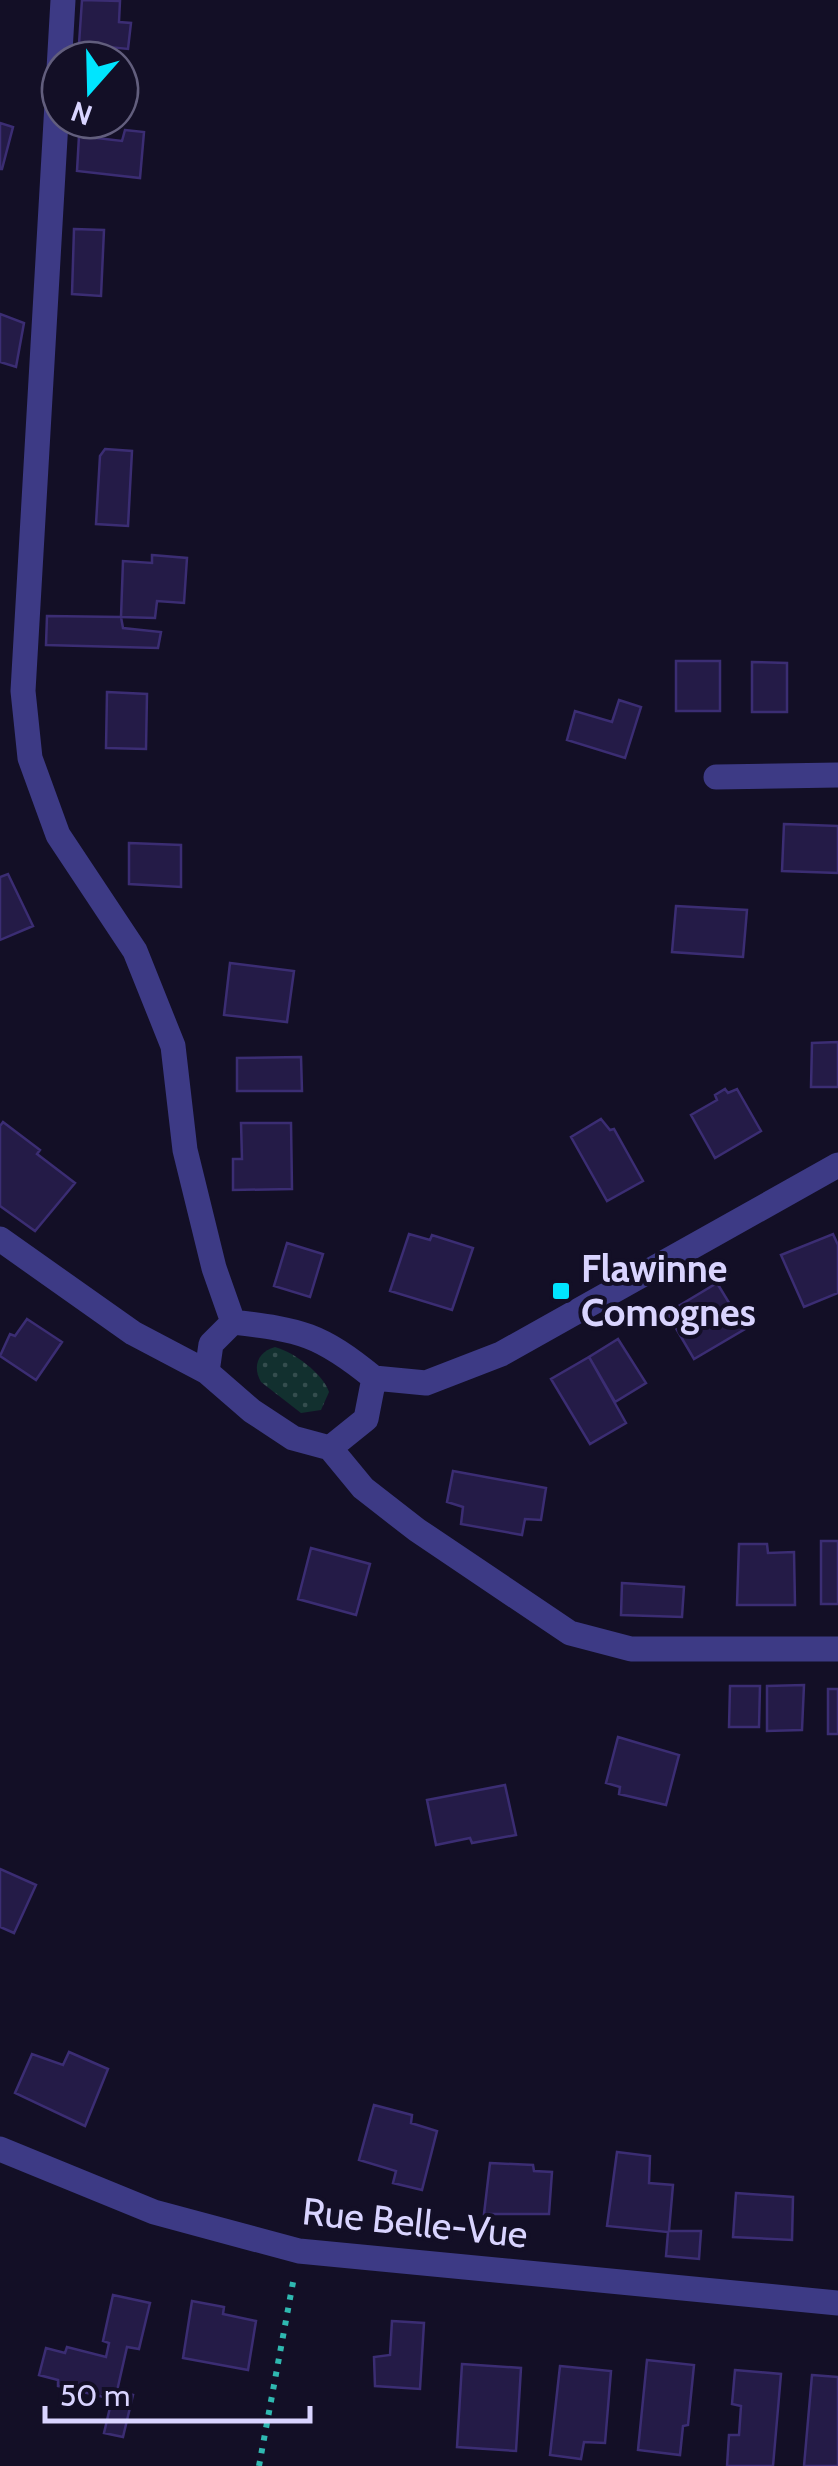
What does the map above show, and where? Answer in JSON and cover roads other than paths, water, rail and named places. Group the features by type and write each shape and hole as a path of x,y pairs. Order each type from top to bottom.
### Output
{"street":[{"path":"63,0 23,691 30,758 58,835 135,951 173,1046 186,1150 214,1268 233,1322"},
{"path":"716,777 838,775"},
{"path":"233,1322 291,1328 335,1347 374,1378 426,1383 501,1354 838,1166"},
{"path":"0,1240 133,1332 206,1372 252,1411 293,1438 330,1448 363,1488 570,1632 631,1649 838,1649"},
{"path":"206,1372 211,1344 233,1322"},
{"path":"330,1448 366,1418 374,1378"},
{"name":"Rue Belle-Vue","path":"0,2149 154,2212 299,2251 838,2303"}],"place":[{"name":"Flawinne Comognes","path":"561,1291"}]}
